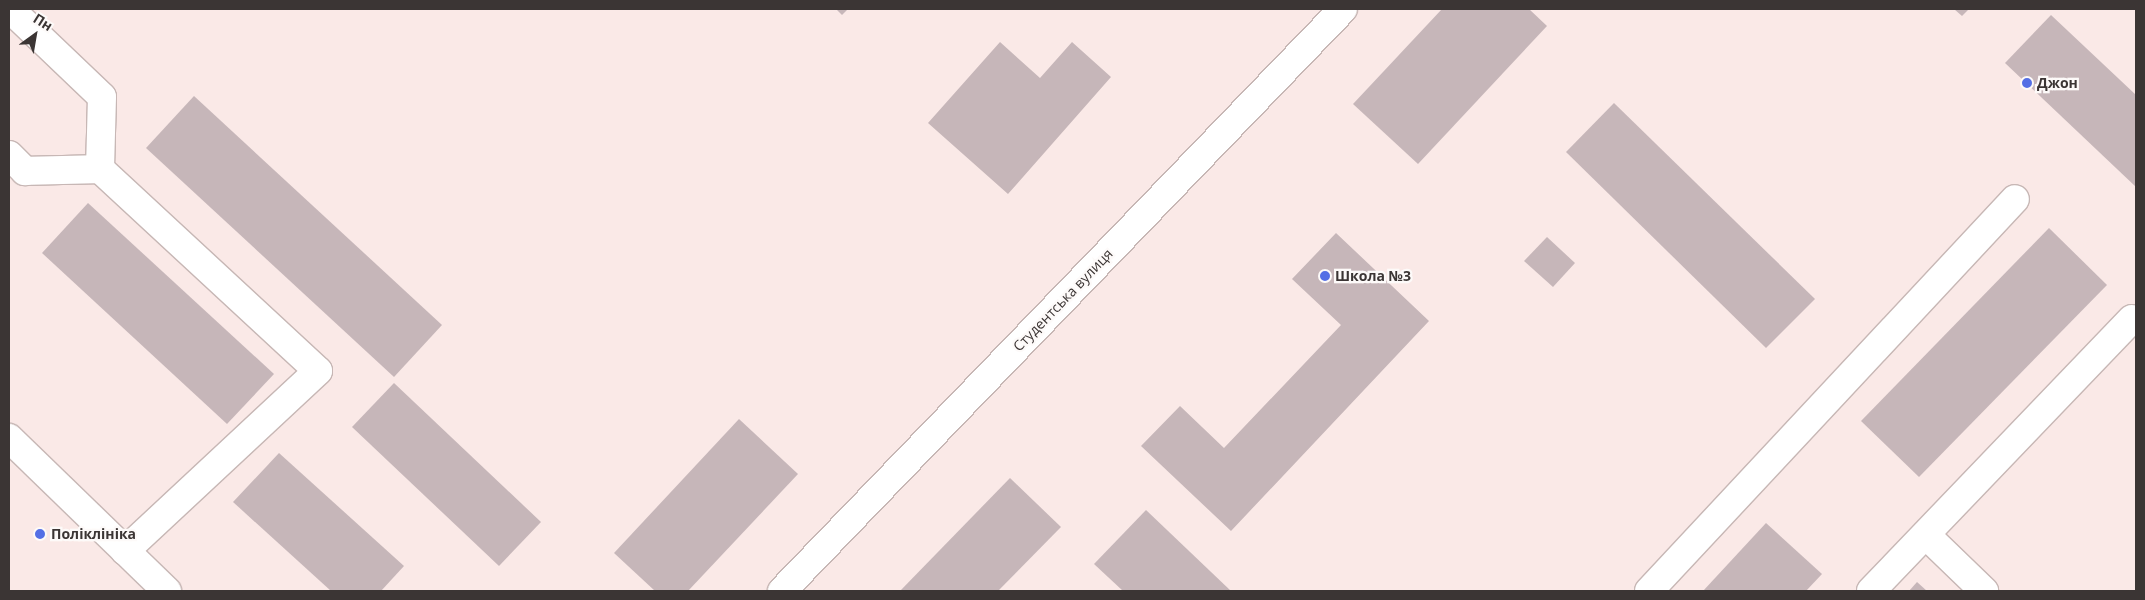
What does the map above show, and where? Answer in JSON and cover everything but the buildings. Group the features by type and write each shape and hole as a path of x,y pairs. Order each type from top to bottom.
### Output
{"street":[{"path":"10,9 102,96 100,169"},
{"name":"Студентська вулиця","path":"782,591 1343,9"},
{"path":"9,155 25,172 100,169 318,371 125,551"},
{"path":"1649,591 2015,199"},
{"path":"1871,591 2132,320"},
{"path":"9,438 167,591"},
{"path":"1926,534 1984,591"}],"place":[{"name":"Джон","path":"2027,83"},
{"name":"Школа №3","path":"1325,276"},
{"name":"Поліклініка","path":"40,534"}]}
